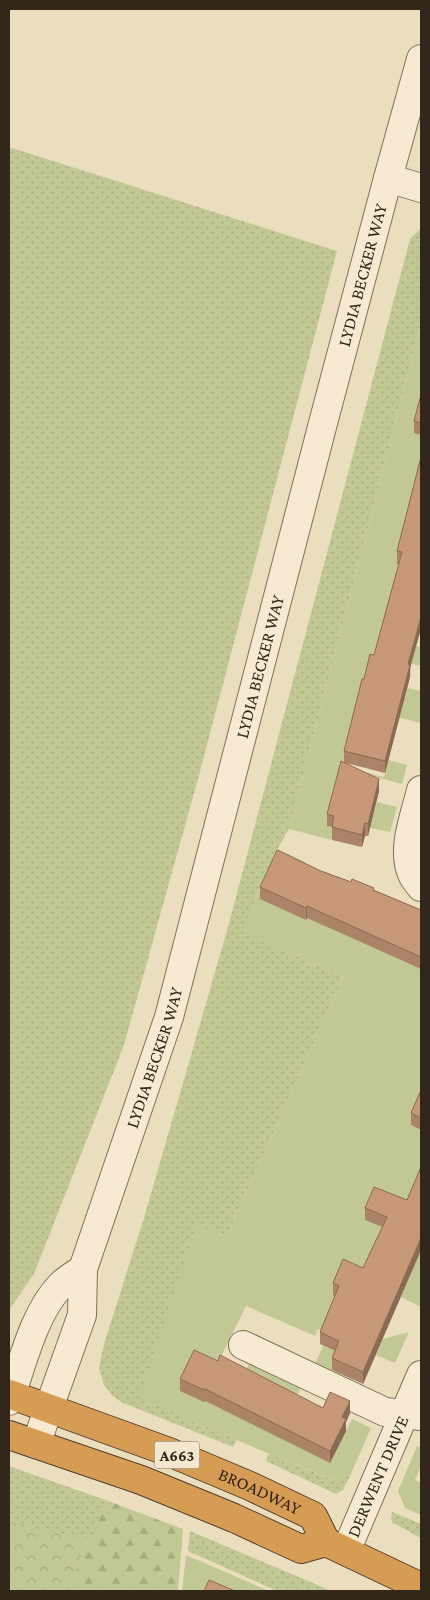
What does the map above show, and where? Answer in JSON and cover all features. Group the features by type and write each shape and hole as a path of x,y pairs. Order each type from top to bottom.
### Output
{"highway":[{"name":"BROADWAY","path":"10,1397 169,1452 250,1486 313,1516 336,1547"},
{"name":"BROADWAY","path":"9,1435 149,1484 234,1518 301,1550 336,1547"},
{"path":"336,1547 421,1587"}],"street":[{"name":"LYDIA BECKER WAY","path":"36,1444 82,1315 83,1269 169,1017 421,58"},
{"path":"388,178 421,188"},
{"path":"421,790 411,829 408,857 413,876 421,887"},
{"path":"10,1397 27,1348 44,1308 61,1284 83,1269"},
{"path":"243,1345 385,1412 413,1415"},
{"name":"DERWENT DRIVE","path":"336,1547 413,1415 421,1375"}],"green space":[{"path":"9,147 337,251 198,779 124,1045 34,1274 9,1310"},
{"path":"421,228 421,324 289,829 274,855 254,906 241,931 343,977 227,1236 197,1225 205,1426 237,1440 233,1447 121,1402 104,1385 99,1368 104,1344 144,1218 228,927 410,239"},
{"path":"421,324 421,470 397,563 404,565 416,646 421,647 421,666 375,654 405,698 407,688 421,691 421,719 420,723 398,717 362,691 343,767 384,777 388,760 407,765 402,784 341,768 374,814 377,802 397,807 390,832 370,828 373,816 327,826 334,828 332,840 289,829"},
{"path":"278,849 305,862 300,873 306,920 311,909 327,927 419,968 421,964 421,1102 411,1125 421,1130 421,1180 412,1202 366,1220 397,1234 356,1306 359,1311 331,1371 336,1373 334,1379 313,1369 323,1346 334,1351 340,1339 318,1329 315,1336 246,1306 214,1371 219,1369 230,1373 214,1406 221,1409 240,1382 253,1356 304,1381 277,1436 330,1462 352,1419 371,1428 350,1476 335,1480 269,1454 140,1398 197,1224 227,1236 343,977 240,931 254,906"},
{"path":"421,1250 421,1307 401,1297"},
{"path":"409,1332 395,1363 376,1355 383,1339"},
{"path":"417,1446 421,1448 421,1466 415,1480 421,1483 421,1515 405,1508 398,1491"},
{"path":"269,1454 334,1480 350,1476 343,1490 336,1494 266,1461"},
{"path":"9,1466 108,1501 87,1539 70,1591 9,1552"},
{"path":"108,1501 183,1529 178,1591 70,1591 87,1539"},
{"path":"392,1512 421,1524 421,1538 393,1523 391,1519"},
{"path":"9,1522 87,1539 70,1591 9,1591"},
{"path":"190,1531 328,1591 277,1591 188,1551"},
{"path":"186,1555 269,1591 182,1591"}],"building":[{"path":"421,398 421,423 414,421"},
{"path":"421,457 421,617 385,761 344,751 362,679 364,679 370,654 374,655 402,552 397,551"},
{"path":"341,761 379,779 368,824 365,823 362,835 332,827 334,816 327,814"},
{"path":"277,850 321,871 351,882 352,879 421,910 421,957 260,887"},
{"path":"421,1090 421,1118 411,1113"},
{"path":"421,1167 421,1238 363,1372 332,1358 339,1341 320,1332 339,1286 333,1283 343,1259 363,1268 387,1217 365,1208 374,1187 407,1200"},
{"path":"194,1350 218,1361 220,1355 323,1408 330,1392 350,1401 342,1417 346,1419 330,1451 205,1389 180,1379"},
{"path":"209,1580 235,1591 204,1591"}]}
